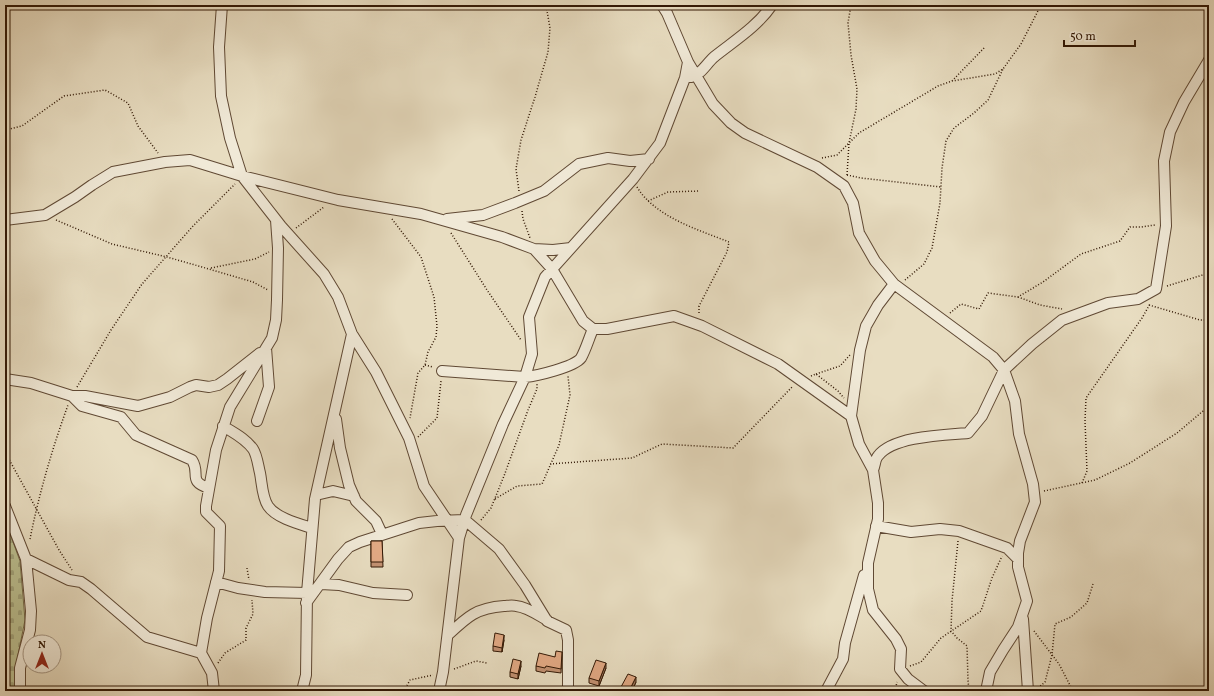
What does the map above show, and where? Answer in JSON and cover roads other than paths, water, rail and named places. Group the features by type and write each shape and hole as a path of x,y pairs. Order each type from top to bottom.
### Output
{"street":[{"path":"222,5 219,47 220,96 230,138 242,176 276,220 324,274 338,297 352,334 376,372 406,433 424,486 459,538"},
{"path":"662,5 667,13 688,62 714,104 745,133 817,167 844,186 853,203 859,233 875,261 894,284 993,357 1004,370 1015,401 1019,434 1033,484 1035,502 1020,541 1018,559 1018,567 1026,601 1018,627 990,672 986,691"},
{"path":"685,78 696,76 712,58 736,41 765,16 772,5"},
{"path":"873,470 878,456 892,445 917,438 968,433 982,416 1004,370 1032,344 1062,320 1108,303 1138,299 1156,289 1166,220 1164,161 1170,132 1184,102 1209,60"},
{"path":"439,691 448,635 459,538 503,424 525,377 532,354 529,317 545,278 633,179 660,144 685,78 688,62"},
{"path":"443,220 483,215 520,201 544,191 578,164 608,158 630,161 648,159"},
{"path":"5,220 45,215 113,172 165,162 190,160 242,176 338,200 422,214 502,237 534,249 553,250 571,248"},
{"path":"200,653 219,564 220,526 206,512 209,488 216,450 230,407 272,338 276,320 277,294 278,248 276,220"},
{"path":"534,249 552,269 583,321 593,329 607,328 674,316 698,324 778,364 852,412"},
{"path":"826,691 843,659 845,643 868,563 876,526 878,503 873,470 859,444 852,412 860,350 866,326 878,305 894,284"},
{"path":"442,371 525,377 538,376 566,366 580,359 593,329"},
{"path":"304,689 306,675 306,598 316,495 352,334"},
{"path":"5,379 31,383 72,396 85,396 138,406 170,397 190,386 218,385 266,348"},
{"path":"257,421 269,387 266,348"},
{"path":"72,396 82,406 121,416 136,435 192,460 195,464 196,481 200,485 209,488"},
{"path":"335,412 340,448 349,485 356,501 376,521 382,534"},
{"path":"223,426 245,439 253,450 258,463 264,497 268,506 278,514 294,523 312,528"},
{"path":"316,495 333,491 354,496"},
{"path":"5,506 26,559 31,611 30,630 20,668 20,691"},
{"path":"306,598 321,584 338,559 349,547 382,534 419,523 465,520 499,549 525,585 547,620"},
{"path":"876,526 911,532 940,529 959,531 1006,548 1018,559"},
{"path":"26,559 69,580 81,582 147,637 200,653 212,673 215,690"},
{"path":"868,563 868,589 873,610 896,639 901,649 900,669 908,679 924,691"},
{"path":"216,582 238,588 306,598"},
{"path":"321,584 339,585 373,593 407,595"},
{"path":"448,635 468,617 481,610 494,607 516,606 526,609 566,630 568,640 568,691"},
{"path":"1022,614 1028,691"}]}
